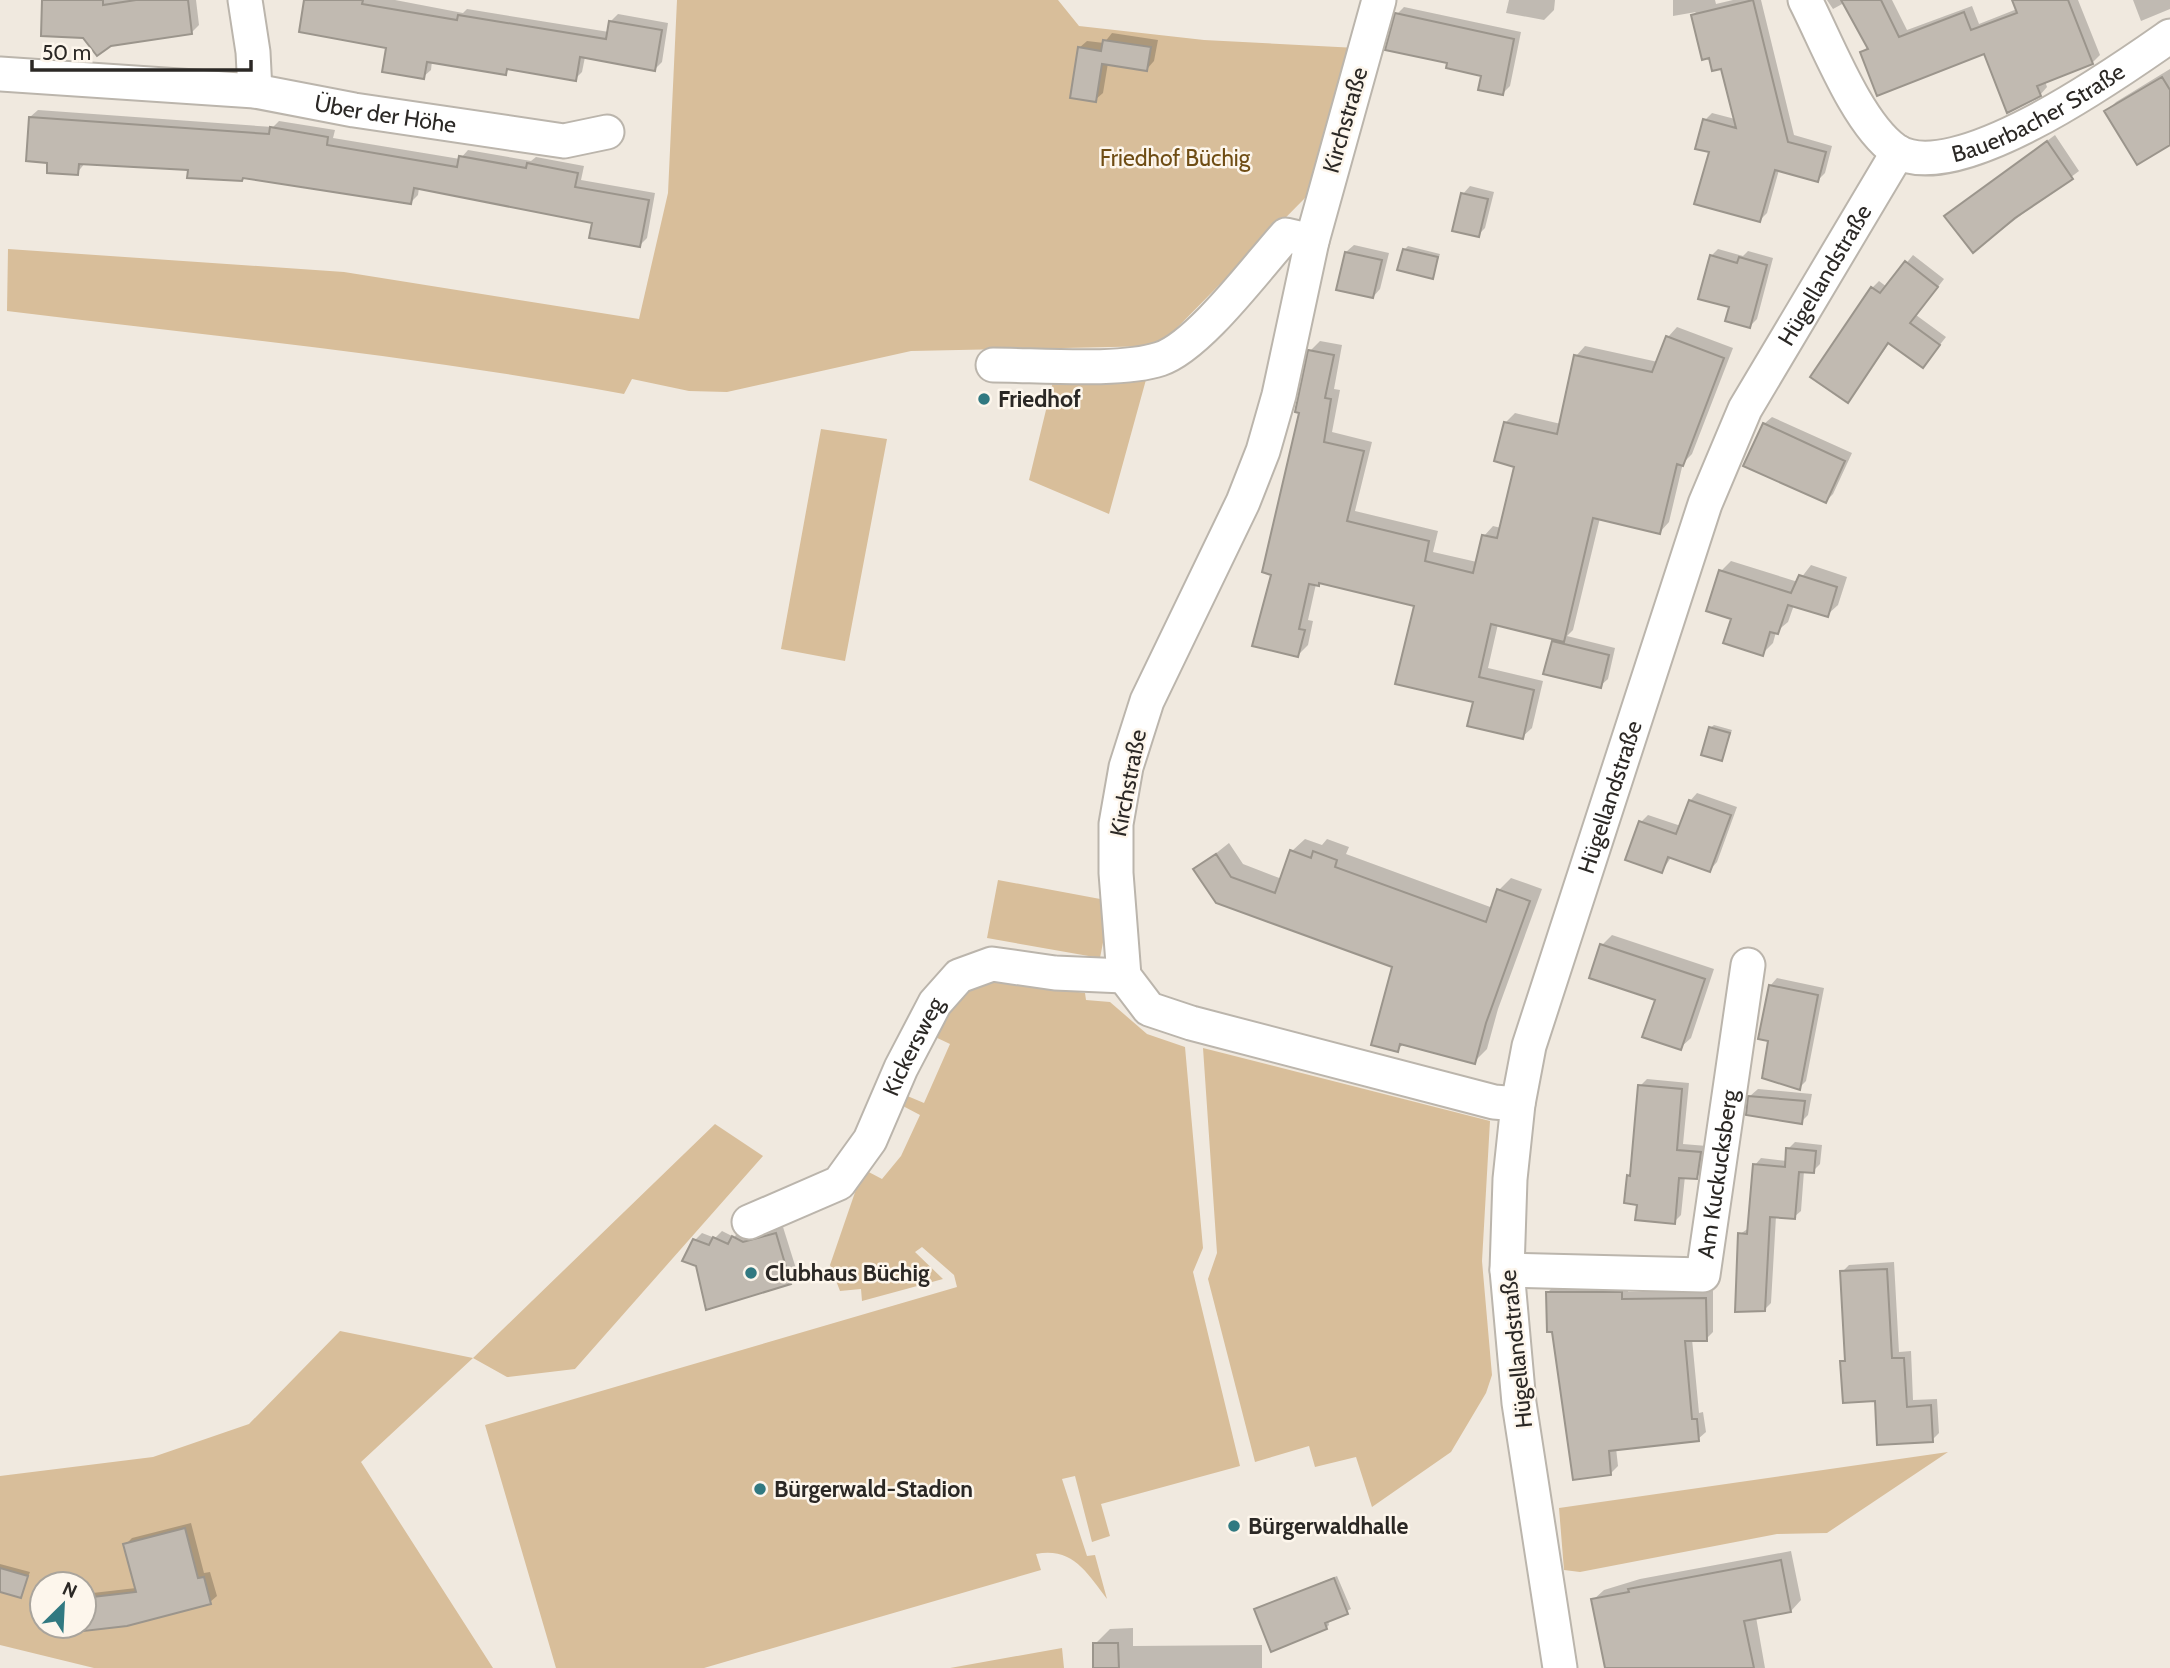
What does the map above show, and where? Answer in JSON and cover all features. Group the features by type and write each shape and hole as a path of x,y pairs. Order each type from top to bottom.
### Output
{"street":[{"path":"245,0 256,91"},
{"name":"Kirchstraße","path":"1124,976 1116,824 1126,767 1147,701 1238,513 1263,451 1279,395 1312,241 1379,0"},
{"path":"1805,0 1868,120 1898,152"},
{"name":"Bauerbacher Straße","path":"1898,152 1926,160 1954,156 2021,129 2111,77 2170,36"},
{"name":"Über der Höhe","path":"0,74 256,91 354,110 564,141 607,132"},
{"name":"Hügellandstraße","path":"1560,1668 1520,1403 1507,1270 1510,1179 1518,1104 1529,1046 1705,505 1745,409 1898,152"},
{"path":"993,365 1132,365 1162,358 1200,331 1286,235 1312,241"},
{"name":"Kickersweg","path":"749,1222 839,1184 870,1140 935,1003 959,976 992,964 1055,973 1124,976"},
{"name":"Am Kuckucksberg","path":"1507,1270 1703,1275 1748,965"},
{"path":"1124,976 1149,1009 1191,1023 1494,1102 1518,1104"}],"green space":[{"name":"Friedhof Büchig","path":"677,0 1058,0 1079,26 1204,40 1357,48 1306,197 1159,346 911,351 727,392 689,391 632,379 624,394 393,358 7,311 8,249 344,272 639,319 668,193"},
{"path":"1147,376 1109,514 1029,480 1054,377"},
{"path":"821,429 887,439 845,661 781,649"},
{"path":"998,880 1111,901 1100,958 987,938"},
{"path":"998,980 1085,993 1086,1000 1110,1002 1147,1034 1185,1047 1203,1248 1193,1272 1240,1466 1101,1504 1110,1536 1092,1542 1075,1476 1062,1479 1087,1556 1095,1555 1107,1599 1086,1571 1069,1558 1060,1554 1036,1554 1041,1570 704,1668 556,1668 485,1425 957,1287 954,1275 922,1247 915,1252 943,1279 862,1301 861,1289 840,1291 830,1265 863,1169 882,1179 901,1156 920,1115 901,1105 905,1095 924,1103 950,1044 931,1035 951,1006 965,993"},
{"path":"1203,1048 1490,1121 1482,1261 1492,1375 1486,1393 1451,1452 1372,1507 1356,1457 1315,1467 1309,1446 1255,1462 1208,1279 1217,1253"},
{"path":"715,1124 763,1156 575,1369 507,1377 473,1358"},
{"path":"340,1331 473,1358 361,1462 493,1668 94,1668 0,1645 0,1476 153,1457 249,1424"},
{"path":"1948,1452 1827,1533 1777,1534 1580,1572 1564,1570 1559,1508"},
{"path":"1062,1648 1064,1668 950,1668"}],"building":[{"path":"42,0 103,0 103,5 136,0 188,0 192,34 111,46 97,56 83,38 41,36"},
{"path":"304,0 363,0 362,4 457,20 458,15 606,39 609,21 662,30 655,71 580,57 576,81 507,69 506,75 427,62 424,79 382,72 386,48 299,32"},
{"path":"1753,0 1788,142 1826,152 1818,182 1775,170 1760,222 1694,204 1709,152 1695,149 1703,119 1736,128 1721,69 1712,71 1709,58 1702,60 1691,15"},
{"path":"1841,0 1881,0 1899,37 1964,12 1971,30 2017,13 2012,0 2068,0 2093,64 2037,86 2041,96 2007,113 1984,54 1877,96 1860,52 1868,49"},
{"path":"1395,13 1514,39 1503,95 1478,90 1481,76 1446,68 1447,63 1385,50"},
{"path":"1103,40 1151,47 1147,71 1102,64 1096,102 1070,98 1078,47 1101,51"},
{"path":"2162,77 2170,90 2170,145 2137,165 2104,111"},
{"path":"29,117 269,134 270,127 328,137 327,145 457,167 459,156 526,168 527,163 578,173 575,187 649,200 640,247 589,238 592,223 414,188 411,204 243,178 242,181 187,178 188,170 79,164 78,175 47,173 47,163 26,161"},
{"path":"2047,141 2073,179 2015,218 1973,253 1944,216"},
{"path":"1461,193 1488,199 1479,237 1452,231"},
{"path":"1403,249 1438,257 1433,279 1397,270"},
{"path":"1345,252 1382,260 1373,298 1336,290"},
{"path":"1710,255 1737,263 1739,257 1767,265 1750,328 1725,321 1729,307 1698,299"},
{"path":"1905,261 1938,287 1910,323 1940,345 1923,368 1888,343 1848,403 1810,377 1871,287 1880,293"},
{"path":"1666,336 1724,358 1683,466 1677,464 1660,534 1593,518 1564,642 1491,624 1479,677 1534,690 1523,739 1467,726 1473,702 1395,684 1414,606 1319,583 1319,586 1309,584 1299,629 1305,630 1298,657 1252,646 1271,575 1262,572 1299,413 1295,412 1308,350 1334,355 1325,398 1331,399 1324,442 1364,451 1347,521 1429,541 1425,561 1473,573 1482,535 1497,538 1514,467 1494,461 1504,422 1557,434 1574,355 1652,372"},
{"path":"1763,423 1845,461 1826,503 1743,466"},
{"path":"1719,570 1791,593 1799,575 1837,587 1828,617 1788,605 1778,634 1770,632 1763,656 1723,643 1731,619 1706,611"},
{"path":"1552,641 1609,655 1601,688 1543,674"},
{"path":"1709,727 1730,733 1722,761 1701,755"},
{"path":"1689,800 1731,815 1710,872 1668,857 1662,873 1625,860 1639,821 1676,834"},
{"path":"1290,850 1311,858 1313,851 1337,860 1335,867 1486,922 1497,889 1530,901 1486,1023 1475,1064 1400,1044 1398,1052 1371,1045 1392,967 1216,903 1193,869 1216,854 1231,877 1275,893"},
{"path":"1600,944 1705,979 1681,1050 1642,1037 1655,1000 1589,978"},
{"path":"1769,985 1818,995 1800,1090 1762,1078 1768,1041 1758,1039"},
{"path":"1638,1085 1682,1089 1677,1150 1701,1152 1697,1179 1679,1178 1675,1224 1635,1220 1637,1205 1624,1203 1627,1175 1630,1176"},
{"path":"1748,1096 1805,1101 1802,1124 1746,1115"},
{"path":"1786,1148 1816,1151 1814,1173 1799,1172 1795,1219 1770,1217 1765,1311 1735,1312 1738,1233 1747,1234 1753,1164 1785,1167"},
{"name":"Clubhaus Büchig","path":"776,1233 791,1284 706,1310 696,1266 682,1261 693,1239 709,1245 713,1237 728,1244 732,1236 743,1242"},
{"path":"1887,1269 1892,1358 1904,1358 1907,1407 1931,1405 1933,1442 1877,1445 1875,1401 1843,1403 1840,1361 1845,1361 1840,1271"},
{"path":"1546,1292 1622,1292 1622,1299 1706,1298 1707,1341 1685,1341 1692,1419 1697,1419 1699,1441 1609,1451 1611,1475 1573,1480 1552,1332 1547,1332"},
{"path":"185,1528 198,1578 204,1577 211,1604 127,1626 98,1629 98,1596 136,1592 123,1544"},
{"path":"1781,1560 1791,1612 1744,1621 1754,1668 1605,1668 1591,1599 1629,1592 1628,1589"},
{"path":"0,1568 28,1576 21,1598 0,1592"},
{"path":"1334,1578 1348,1614 1325,1623 1327,1629 1271,1652 1254,1609"},
{"path":"1093,1643 1118,1643 1119,1668 1093,1668"}],"place":[{"name":"Friedhof","path":"984,399"},
{"name":"Clubhaus Büchig","path":"751,1273"},
{"name":"Bürgerwald-Stadion","path":"760,1489"},
{"name":"Bürgerwaldhalle","path":"1234,1526"}]}
